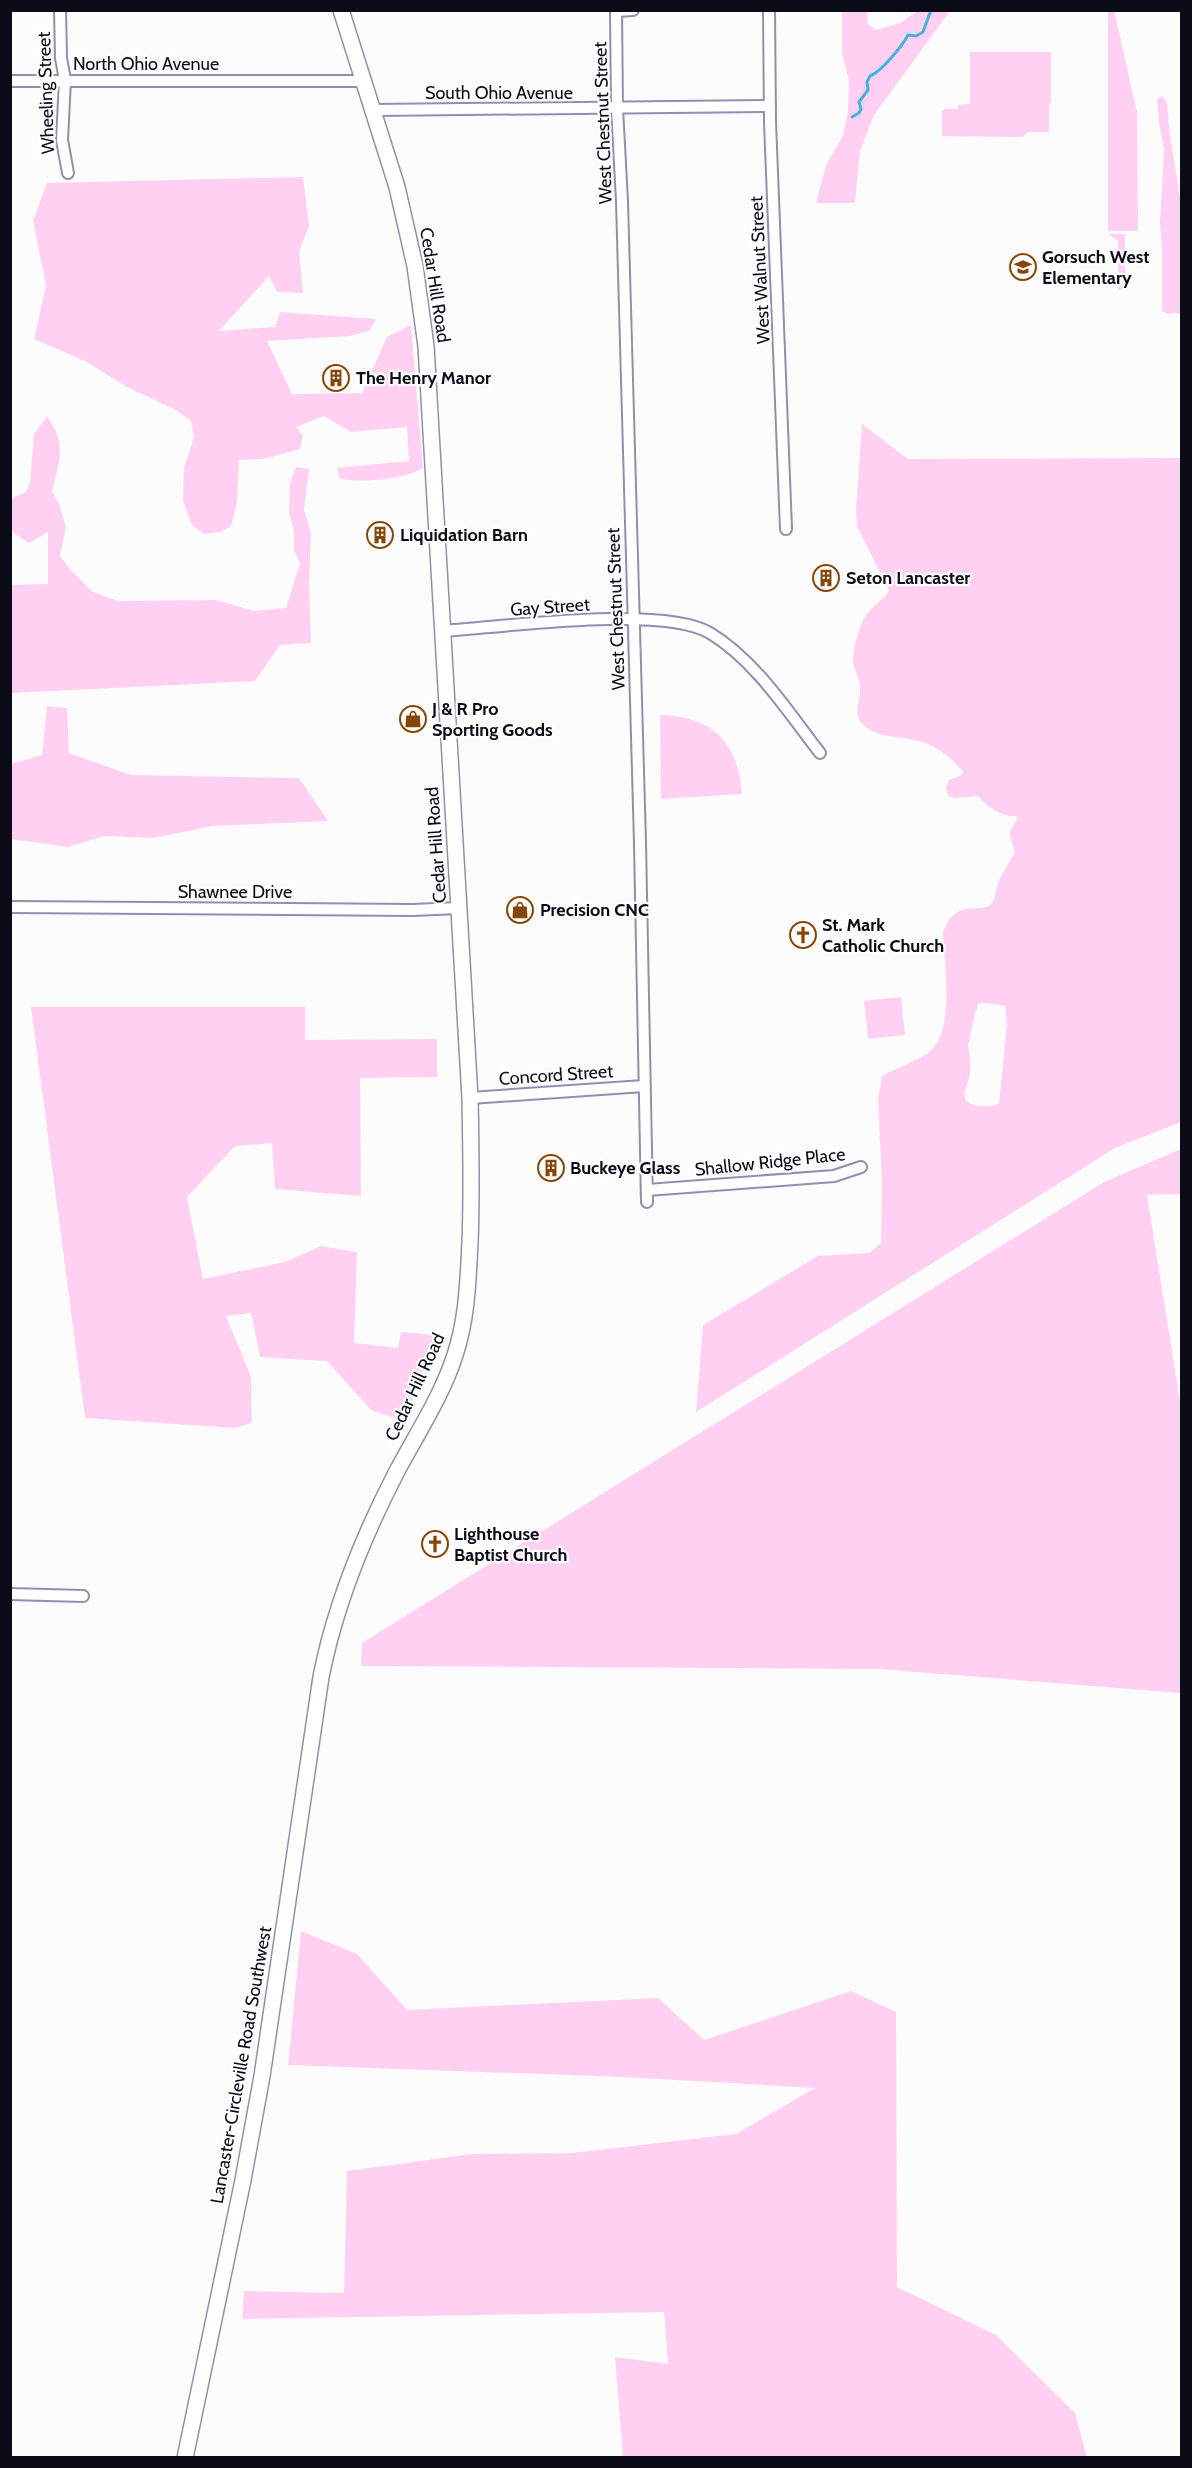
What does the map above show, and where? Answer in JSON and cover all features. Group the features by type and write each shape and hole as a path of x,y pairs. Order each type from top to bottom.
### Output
{"main road":[{"name":"Cedar Hill Road","path":"321,1677 337,1609 365,1538 443,1382 459,1344 468,1280 472,1199 470,1098 427,357 420,299 397,187 341,10"},
{"name":"Lancaster-Circleville Road Southwest","path":"185,2457 237,2212 262,2076 321,1677"}],"street":[{"name":"Wheeling Street","path":"60,10 64,80 62,141 68,173"},
{"name":"West Chestnut Street","path":"633,10 616,11 617,108 622,201 647,1202"},
{"name":"West Walnut Street","path":"769,10 770,106 786,529"},
{"name":"North Ohio Avenue","path":"10,81 364,81"},
{"name":"South Ohio Avenue","path":"373,110 770,106"},
{"name":"Gay Street","path":"443,632 633,619 685,624 707,632 721,641 759,677 820,753"},
{"name":"Shawnee Drive","path":"10,907 413,910 459,908"},
{"name":"Concord Street","path":"470,1098 644,1086"},
{"name":"Shallow Ridge Place","path":"647,1190 834,1176 861,1167"},
{"path":"10,1594 83,1596"}],"shaded area":[{"path":"1114,10 1137,112 1138,231 1108,231 1108,11"},
{"path":"842,11 867,11 868,24 876,30 900,23 918,11 950,11 874,115 860,151 855,203 816,203 826,165 843,136 848,111 849,80 842,53"},
{"path":"970,52 1051,52 1049,132 1028,132 1022,137 942,136 942,111 958,109 958,105 970,104"},
{"path":"1162,96 1167,103 1181,204 1181,314 1168,314 1162,311 1160,222 1164,149 1157,99"},
{"path":"303,177 309,226 299,252 303,293 277,292 269,276 219,331 275,327 280,312 376,319 369,331 349,336 267,341 292,394 362,393 387,337 411,325 423,468 406,475 382,479 358,481 339,478 337,468 409,461 407,427 351,432 324,416 296,427 303,436 300,449 263,459 239,460 237,503 231,526 221,532 204,534 192,525 183,501 184,468 194,437 191,421 176,410 127,387 85,361 34,339 46,286 33,221 47,183"},
{"path":"1108,234 1125,234 1125,290 1118,290 1118,241"},
{"path":"47,416 57,435 60,452 52,491 59,504 66,527 60,556 93,592 118,601 216,600 254,611 286,608 300,563 294,550 294,532 289,512 290,483 296,467 309,469 304,510 311,533 309,583 311,643 280,645 255,681 11,693 11,585 48,584 48,532 29,543 11,531 12,498 26,492 30,482 34,434"},
{"path":"862,424 908,459 1181,458 1181,1122 1115,1148 696,1412 703,1325 818,1256 869,1253 881,1243 882,1184 878,1099 882,1076 928,1053 937,1043 942,1030 946,997 943,932 955,914 962,910 982,908 992,903 1000,880 1015,852 1010,835 1017,820 1016,816 1004,815 978,796 955,798 948,796 946,788 949,780 962,775 963,772 950,758 940,750 922,742 888,736 871,730 859,719 857,711 860,684 853,662 855,644 864,618 889,591 857,526","holes":["978,1004 1005,1006 1007,1024 999,1103 988,1107 973,1104 965,1099 965,1090 970,1074 968,1045"]},
{"path":"47,706 67,708 69,753 131,775 299,778 328,821 212,826 154,838 104,836 68,847 11,839 11,764 42,755"},
{"path":"660,715 694,720 719,735 735,760 742,794 661,799"},
{"path":"901,997 905,1035 868,1039 864,1001"},
{"path":"31,1007 305,1007 305,1040 437,1039 437,1077 360,1078 361,1196 275,1189 272,1143 235,1146 187,1197 203,1279 285,1262 321,1246 357,1252 354,1343 398,1348 401,1332 437,1335 404,1421 371,1410 327,1361 260,1357 251,1313 226,1316 251,1377 252,1423 234,1428 85,1418"},
{"path":"1181,1149 1181,1194 1147,1195 1181,1407 1181,1693 879,1669 361,1666 362,1643 1104,1182"},
{"path":"301,1931 357,1954 407,2010 658,1998 704,2040 851,1991 896,2012 897,2287 996,2335 1075,2413 1087,2457 623,2457 615,2357 668,2364 664,2312 242,2319 244,2291 344,2293 347,2171 472,2154 573,2153 736,2134 815,2088 624,2077 288,2065"}],"waterway":[{"path":"852,117 861,109 859,102 868,90 867,82 870,76 891,58 908,35 916,36 923,32 931,10"}],"place":[{"name":"Gorsuch West Elementary","path":"1023,267"},
{"name":"The Henry Manor","path":"336,378"},
{"name":"Liquidation Barn","path":"380,535"},
{"name":"Seton Lancaster","path":"826,578"},
{"name":"J & R Pro Sporting Goods","path":"413,719"},
{"name":"Precision CNC","path":"520,910"},
{"name":"St. Mark Catholic Church","path":"803,935"},
{"name":"Buckeye Glass","path":"551,1168"},
{"name":"Lighthouse Baptist Church","path":"435,1544"}]}
